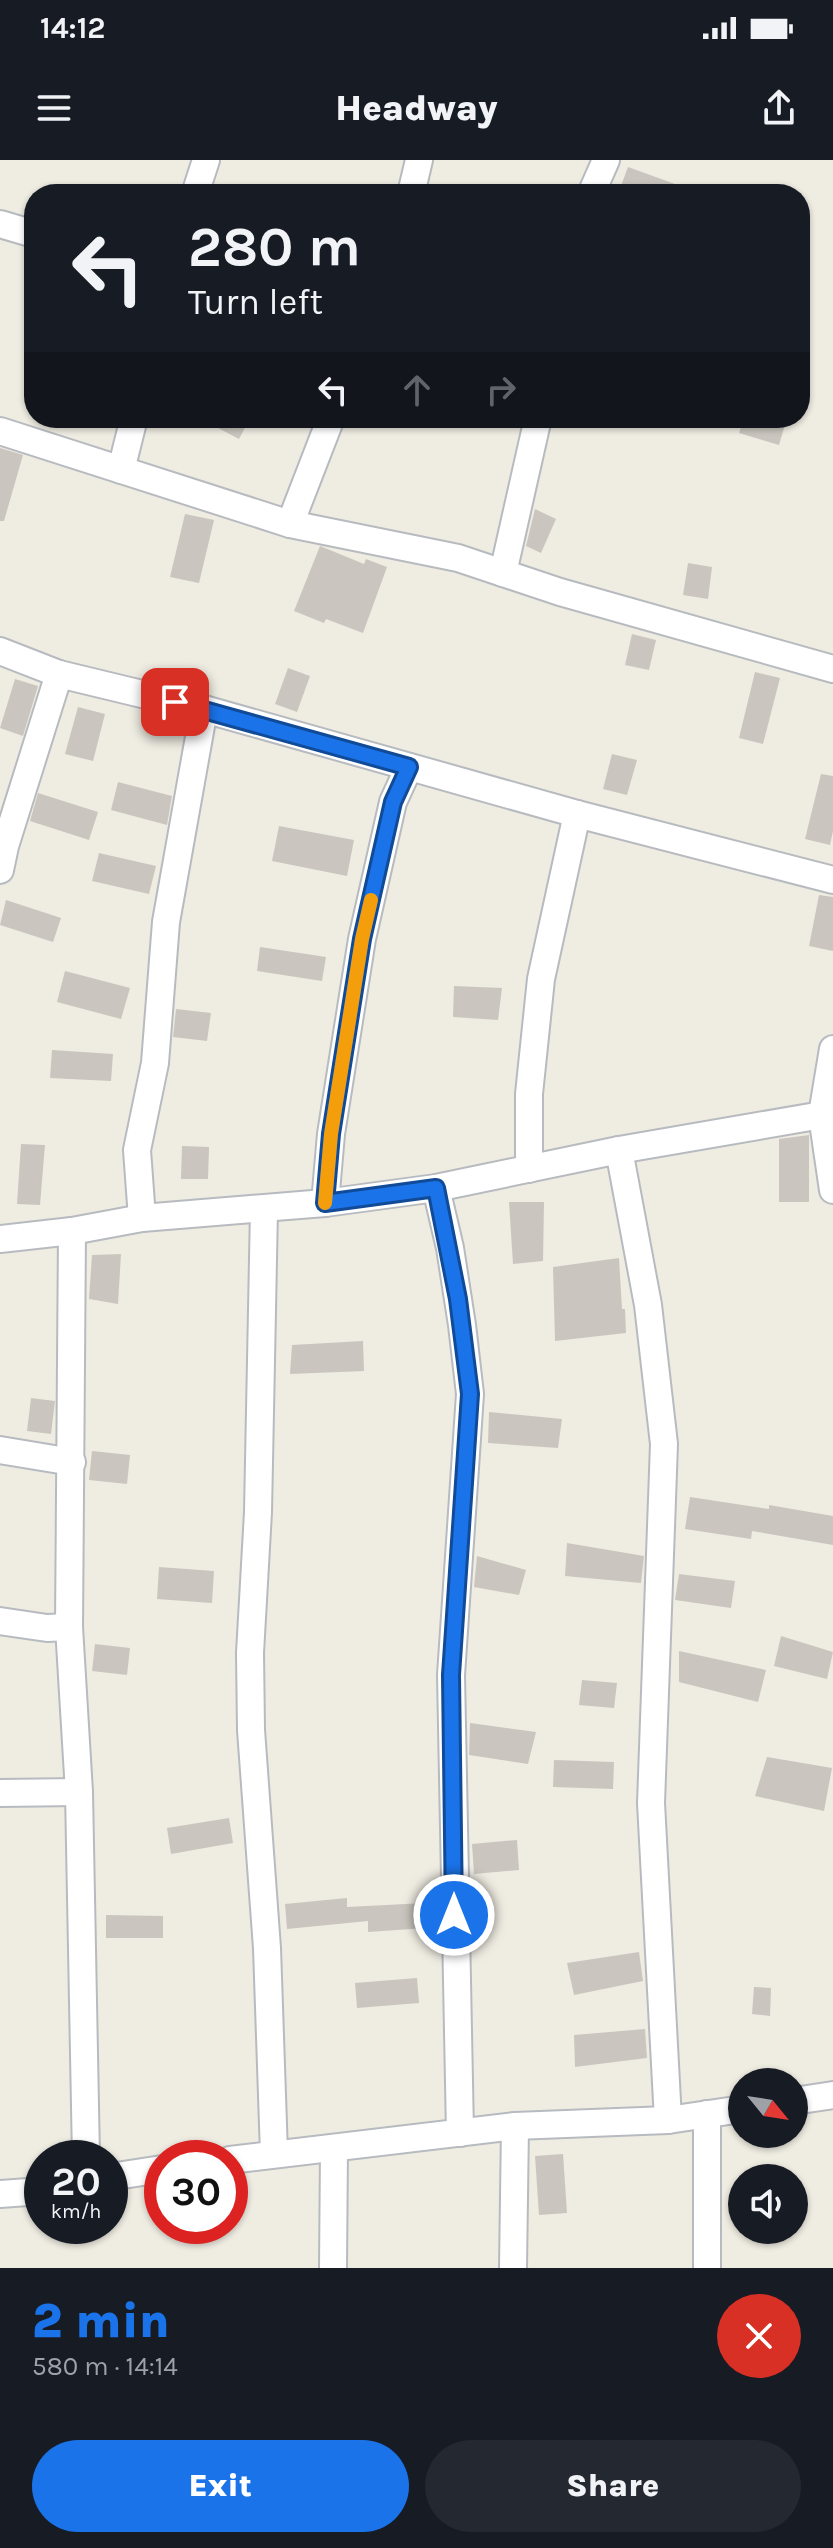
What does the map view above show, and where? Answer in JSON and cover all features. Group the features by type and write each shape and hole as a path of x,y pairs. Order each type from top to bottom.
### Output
{"street":[{"path":"198,184 206,160"},
{"path":"413,184 419,160"},
{"path":"595,184 606,160"},
{"path":"0,224 24,231"},
{"path":"121,470 132,428"},
{"path":"290,524 327,428"},
{"path":"503,573 536,428"},
{"path":"0,431 290,524 458,558 560,592 833,669"},
{"path":"0,651 59,674 204,709 577,814 833,880"},
{"path":"0,870 59,674"},
{"path":"142,1218 137,1150 155,1063 166,922 204,709"},
{"path":"325,1203 331,1134 362,939 393,802 409,767"},
{"path":"529,1169 529,1094 541,979 577,814"},
{"path":"833,1049 822,1115 833,1190"},
{"path":"0,1239 72,1231 142,1218 325,1203 436,1188 619,1150 822,1115"},
{"path":"619,1150 648,1305 664,1444 651,1803 668,2120"},
{"path":"436,1188 450,1248 470,1394 451,1675 460,2133"},
{"path":"264,1209 258,1512 252,1586 250,1699 267,1948 274,2154"},
{"path":"72,1231 69,1627 79,1792 86,2140"},
{"path":"0,1450 72,1462"},
{"path":"0,1621 47,1628 69,1627"},
{"path":"0,1793 79,1792"},
{"path":"808,2099 833,2095"},
{"path":"248,2158 515,2126 668,2120 728,2111"},
{"path":"707,2114 707,2268"},
{"path":"513,2268 515,2126"},
{"path":"333,2268 334,2149"},
{"path":"0,2194 24,2192"}],"building":[{"path":"628,167 675,184 622,184"},
{"path":"218,428 245,428 239,439"},
{"path":"741,428 784,428 779,445 739,433"},
{"path":"0,448 23,455 4,521 0,521"},
{"path":"535,509 556,519 541,553 526,546"},
{"path":"185,514 214,520 199,583 170,577"},
{"path":"320,546 364,564 366,559 387,567 363,633 294,611"},
{"path":"688,563 712,567 708,599 683,595"},
{"path":"632,634 656,640 649,670 625,665"},
{"path":"288,668 310,676 297,712 275,704"},
{"path":"755,672 780,678 763,744 739,738"},
{"path":"15,679 38,686 23,736 0,728"},
{"path":"78,707 105,714 93,761 65,754"},
{"path":"612,754 637,760 627,795 603,789"},
{"path":"821,774 833,776 830,845 805,839"},
{"path":"118,782 172,796 167,825 111,810"},
{"path":"38,793 98,812 89,840 30,821"},
{"path":"279,826 354,840 347,876 272,861"},
{"path":"99,853 156,866 149,894 92,881"},
{"path":"819,895 833,897 833,951 809,946"},
{"path":"6,900 61,918 53,942 0,925"},
{"path":"260,947 326,957 322,981 257,971"},
{"path":"65,971 130,988 121,1019 57,1002"},
{"path":"454,986 502,988 498,1020 453,1017"},
{"path":"176,1009 211,1013 207,1041 173,1037"},
{"path":"52,1050 113,1054 111,1081 50,1078"},
{"path":"809,1135 809,1202 779,1202 779,1139"},
{"path":"21,1144 45,1145 40,1205 17,1204"},
{"path":"182,1146 209,1147 208,1179 181,1179"},
{"path":"509,1202 544,1202 543,1261 513,1264"},
{"path":"121,1254 118,1304 89,1299 92,1255"},
{"path":"619,1258 626,1333 555,1341 553,1267"},
{"path":"363,1341 364,1371 290,1374 292,1345"},
{"path":"31,1398 55,1401 51,1434 27,1431"},
{"path":"489,1412 562,1419 558,1448 488,1443"},
{"path":"92,1451 130,1455 127,1484 89,1480"},
{"path":"690,1497 769,1509 769,1505 833,1516 833,1545 752,1531 751,1539 685,1529"},
{"path":"567,1543 644,1556 641,1583 565,1576"},
{"path":"477,1556 526,1570 519,1595 474,1587"},
{"path":"159,1567 214,1571 212,1603 157,1599"},
{"path":"679,1574 735,1581 731,1608 675,1600"},
{"path":"781,1636 833,1652 827,1679 774,1666"},
{"path":"95,1644 130,1648 127,1675 92,1671"},
{"path":"679,1651 766,1670 758,1702 679,1682"},
{"path":"582,1680 617,1683 614,1708 579,1705"},
{"path":"470,1723 536,1732 528,1764 469,1755"},
{"path":"767,1757 832,1768 824,1811 755,1796"},
{"path":"554,1760 614,1762 613,1789 553,1787"},
{"path":"229,1818 233,1843 171,1854 167,1828"},
{"path":"517,1840 519,1870 474,1874 472,1844"},
{"path":"347,1898 347,1907 425,1903 426,1928 368,1932 368,1921 287,1929 285,1904"},
{"path":"106,1915 163,1916 163,1938 106,1938"},
{"path":"639,1952 643,1981 574,1995 567,1963"},
{"path":"417,1978 419,2003 357,2008 355,1983"},
{"path":"754,1987 771,1988 770,2016 752,2014"},
{"path":"645,2029 647,2058 575,2067 574,2035"},
{"path":"563,2154 567,2213 539,2215 535,2156"}],"slow traffic":[{"path":"325,1203 331,1134 371,900"}],"route":[{"path":"175,702 409,767 393,802 362,939 331,1134 325,1203 436,1188 450,1248 470,1394 451,1675 454,1915"}]}
